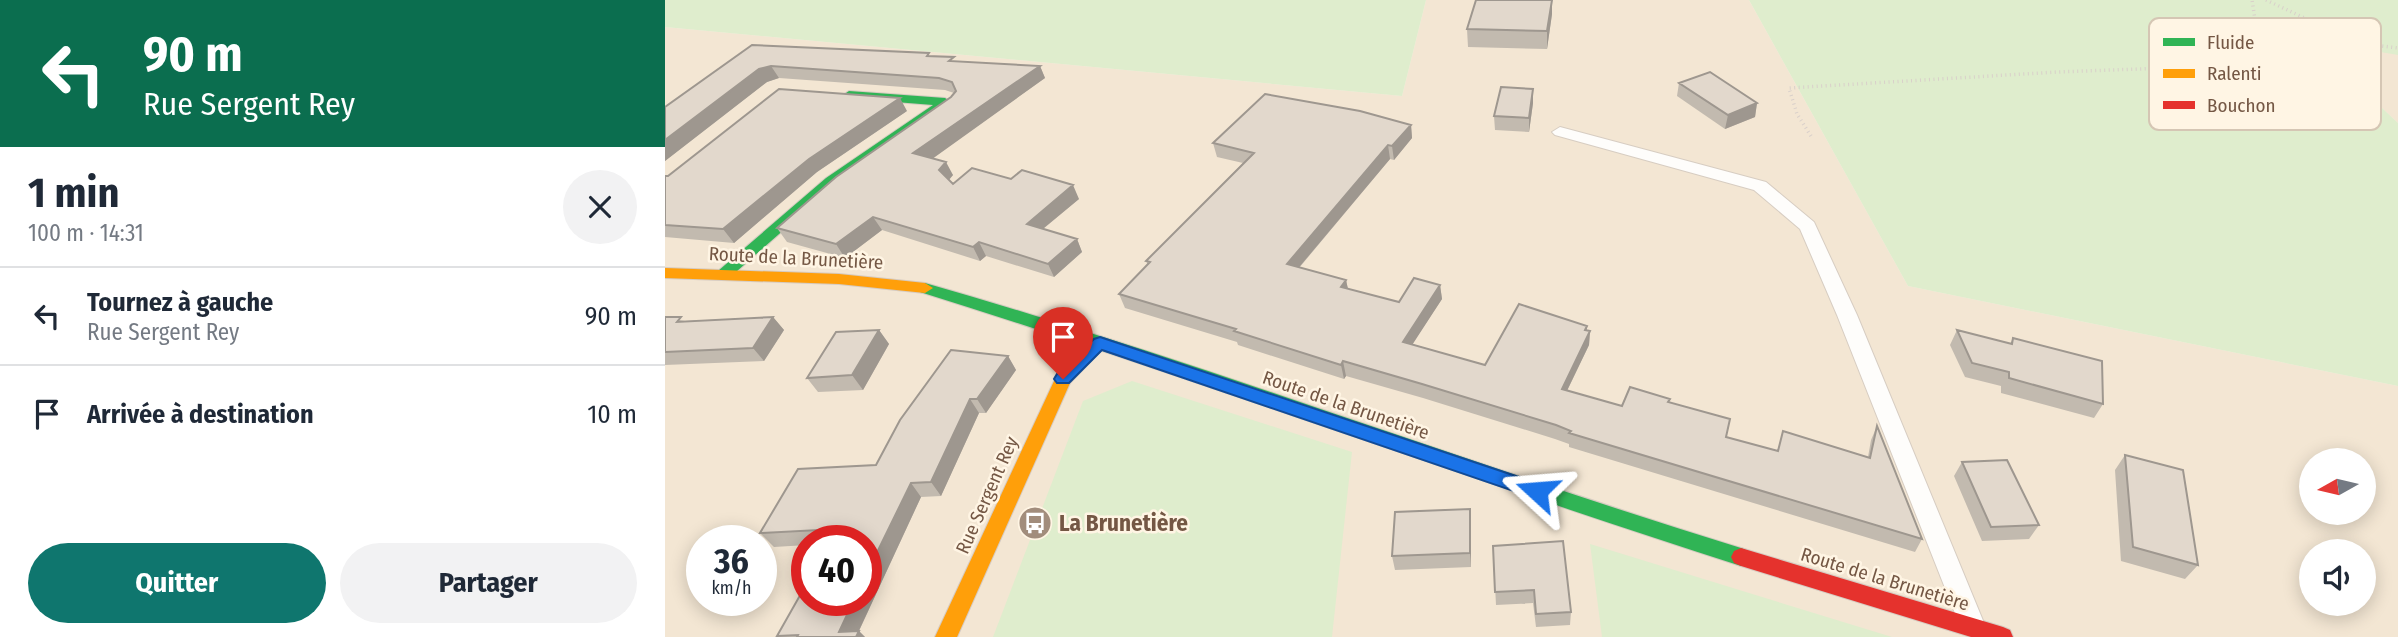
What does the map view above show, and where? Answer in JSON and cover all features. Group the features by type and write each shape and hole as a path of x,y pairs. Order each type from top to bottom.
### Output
{"street":[{"path":"723,275 831,181 945,102 834,94"},
{"name":"Route de la Brunetière","path":"665,273 839,279 918,286 1069,331 1668,535 2003,637"},
{"name":"Rue Sergent Rey","path":"946,637 1063,379 1100,343"}],"lane":[{"path":"1560,132 1760,186 1808,226 1847,315 1972,627"}],"path":[{"path":"2252,0 2255,18"},
{"path":"2266,0 2300,18"},
{"path":"1811,136 1797,114 1789,88 2045,72 2149,69"}],"shaded area":[{"path":"1426,0 1749,0 1908,286 2398,386 2398,637 665,637 665,27 1402,96"},
{"path":"2381,41 2398,44 2398,123 2381,107"}],"green space":[{"path":"665,0 1426,0 1402,96 665,27"},
{"path":"1749,0 2398,0 2398,55 2381,52 2381,18 2149,18 2149,130 2381,130 2381,107 2398,123 2398,386 1908,286"},
{"path":"1132,381 1352,452 1332,637 993,637 1083,401"},
{"path":"1590,544 1892,637 1602,637"}],"building":[{"path":"1476,0 1552,0 1547,31 1467,29"},
{"path":"752,45 929,53 927,56 954,57 949,61 1040,66 913,153 946,162 939,170 953,184 972,168 1011,179 1022,170 1073,185 1027,224 1077,239 1048,264 979,242 973,247 873,217 836,244 777,228 836,177 956,91 952,82 939,78 771,66 759,69 665,140 665,107"},
{"path":"1710,72 1757,103 1728,115 1679,83"},
{"path":"1501,87 1533,89 1529,118 1494,116"},
{"path":"779,89 900,98 809,159 723,229 665,225 665,176"},
{"path":"1265,94 1360,111 1411,125 1392,146 1388,145 1287,264 1346,280 1341,287 1399,302 1414,278 1440,285 1403,342 1485,365 1519,304 1587,326 1585,330 1590,331 1562,389 1622,406 1630,387 1670,399 1668,402 1730,419 1726,437 1778,451 1783,431 1870,458 1877,426 1922,539 1569,433 1571,431 1556,425 1422,384 1343,361 1341,365 1234,331 1236,329 1119,294 1150,262 1146,261 1254,153 1213,143"},
{"path":"665,317 681,317 677,322 773,317 753,348 665,352"},
{"path":"879,330 852,375 807,378 836,332"},
{"path":"1957,330 2012,344 2013,338 2102,361 2103,404 2009,378 2009,372 1972,363"},
{"path":"951,350 1008,356 977,399 970,399 931,482 911,483 882,542 882,525 791,525 791,531 777,532 777,525 765,525 798,469 876,465 900,420"},
{"path":"2125,455 2183,470 2198,565 2133,547"},
{"path":"2007,460 2039,525 1991,527 1962,462"},
{"path":"1470,509 1470,553 1392,556 1395,512"},
{"path":"1563,541 1571,612 1536,614 1534,590 1495,592 1493,546"},
{"path":"791,611 791,616 846,616 839,632 859,631 856,637 777,636"}],"traffic: fast":[{"path":"723,275 831,181 945,102 849,95"},
{"path":"925,288 1130,353 1741,557"}],"traffic: slow":[{"path":"665,273 839,279 925,288"},
{"path":"946,637 1063,379 1100,343"}],"traffic: jam":[{"path":"1741,557 2003,637"}],"place":[{"name":"La Brunetière","path":"1035,523"}],"route":[{"path":"1063,379 1100,343 1537,491"}]}
